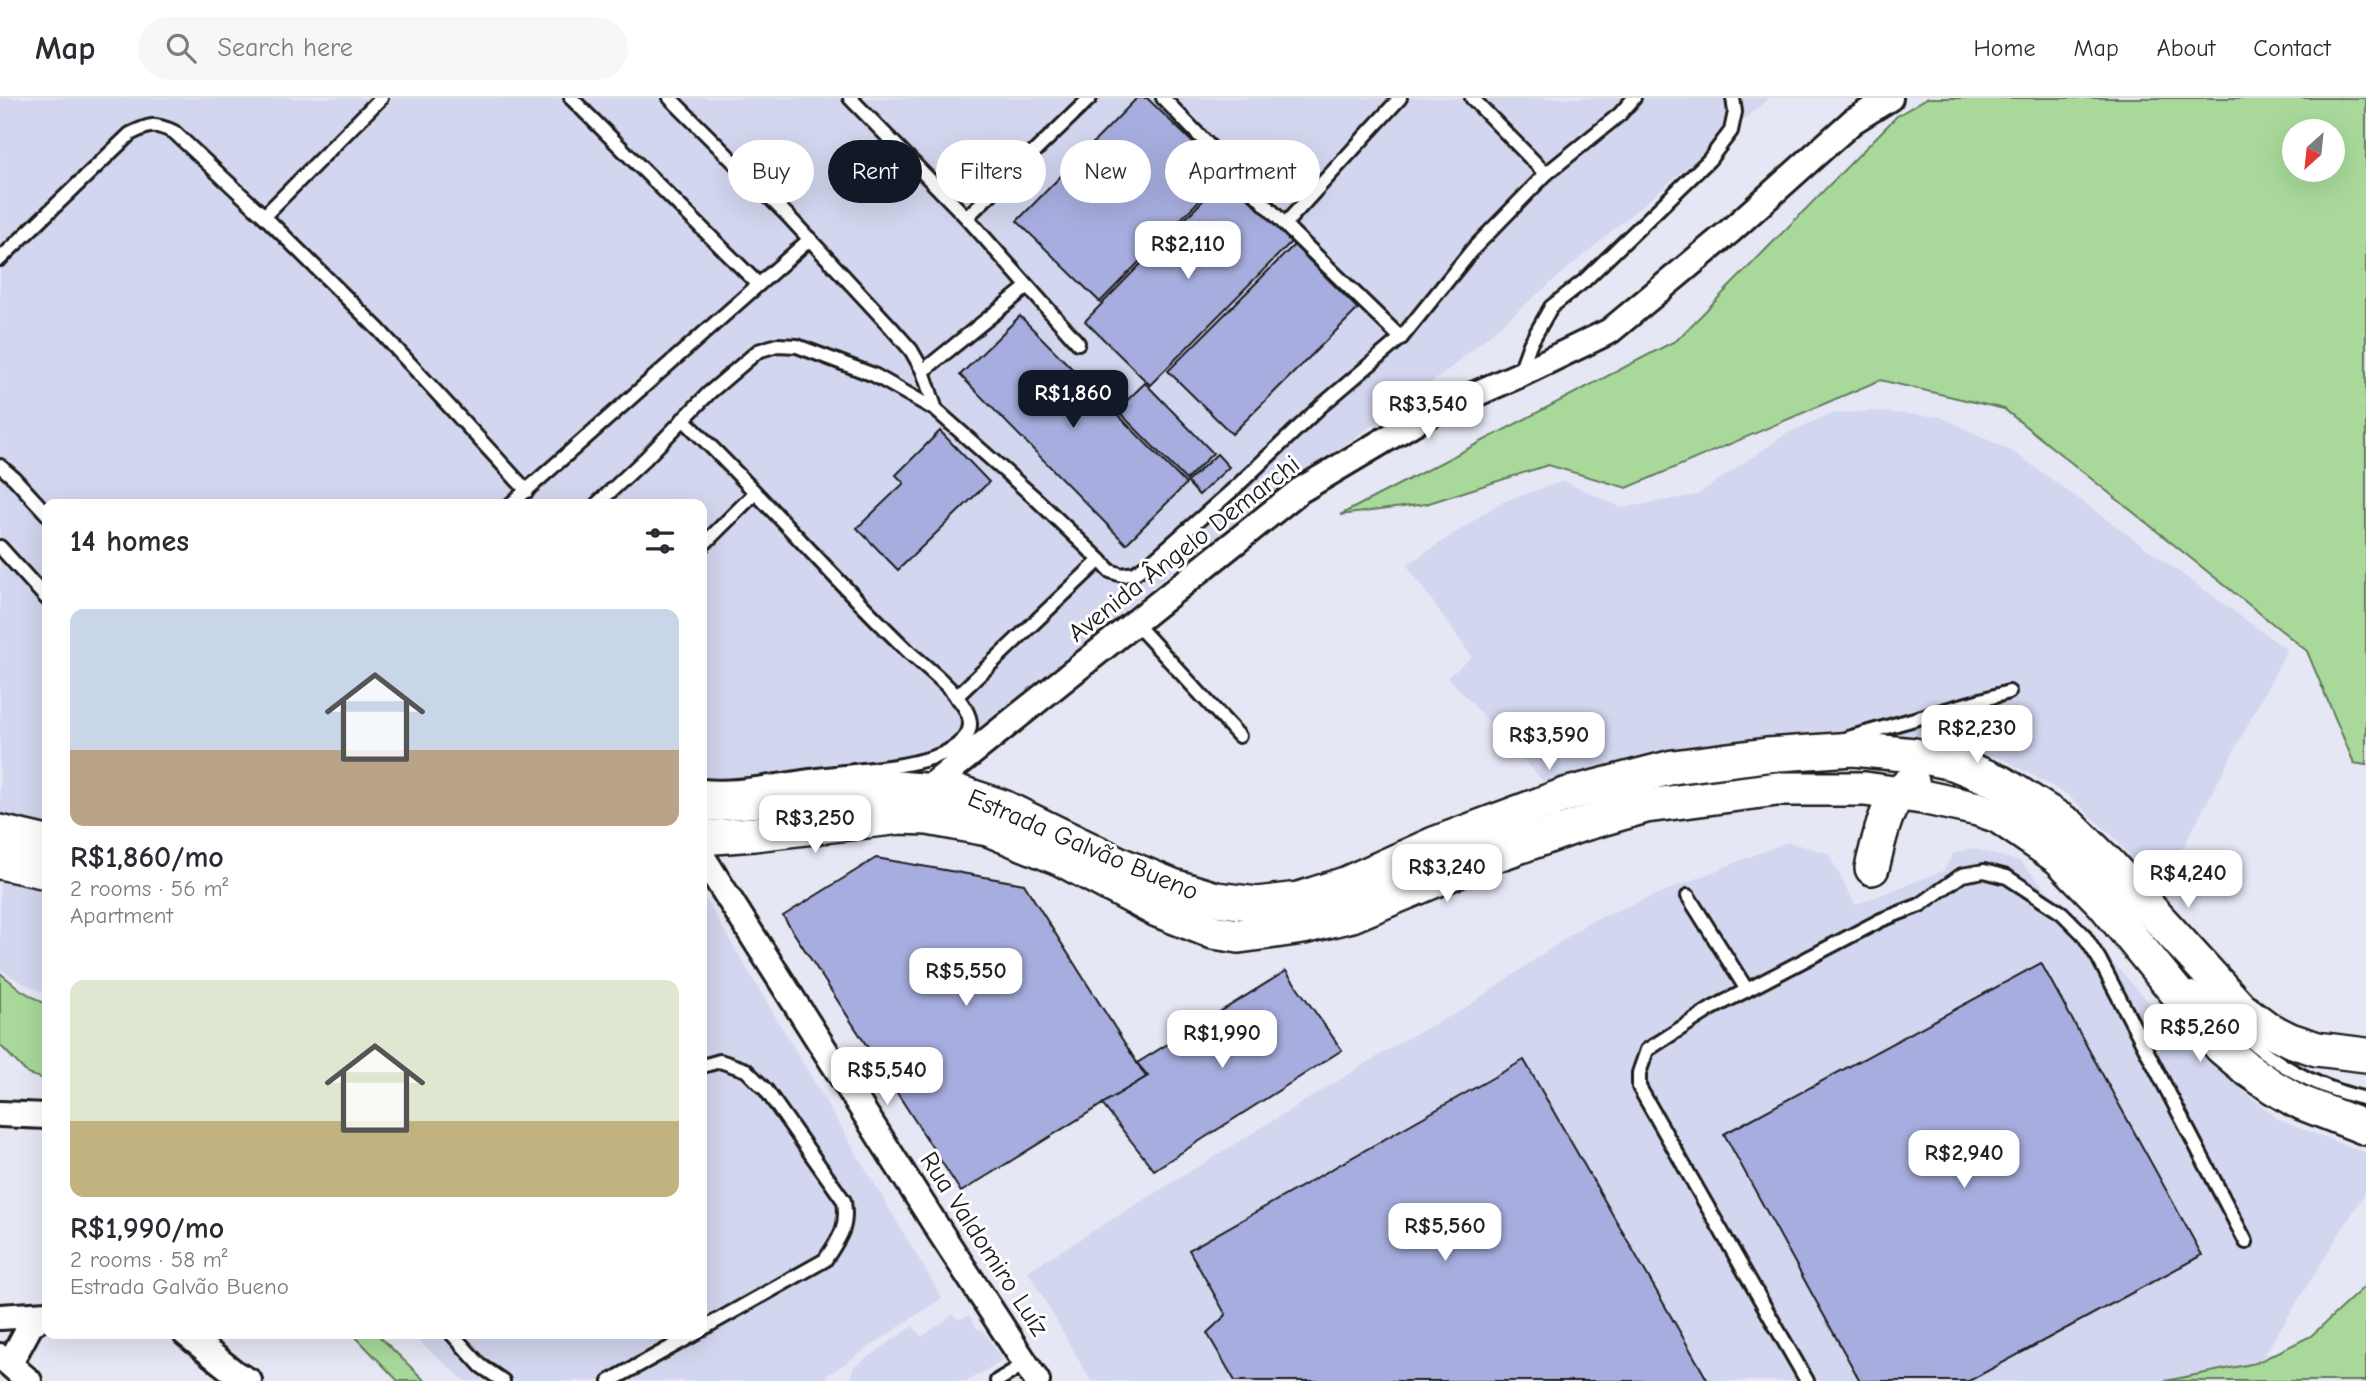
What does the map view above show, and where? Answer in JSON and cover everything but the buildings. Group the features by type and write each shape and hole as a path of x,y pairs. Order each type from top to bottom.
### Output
{"main road":[{"name":"Estrada Galvão Bueno","path":"928,804 961,793 1003,807 1112,860 1173,886 1216,899 1257,904 1298,900 1345,884 1434,844 1565,795 1673,767 1768,755 1853,749 1914,755 1953,764 2002,783 2070,827 2109,864 2119,898 2204,1028 2221,1047 2247,1069 2297,1101 2366,1128"},
{"path":"707,806 897,788 928,804"},
{"name":"Estrada Galvão Bueno","path":"928,804 1061,859 1157,911 1213,932 1239,936 1303,928 1352,915 1498,854 1577,826 1646,806 1777,789 1866,789 1898,794 1967,807 1998,816 2119,898 2241,1009 2268,1029 2317,1049 2366,1055"},
{"path":"1872,868 1884,821 1898,794"},
{"path":"707,838 901,817 928,804"},
{"path":"0,832 42,842"},
{"path":"0,862 42,871"}],"street":[{"name":"Avenida Ângelo Demarchi","path":"928,804 1135,622 1299,491 1425,416 1610,331 1719,240 1853,121 1890,98"},
{"name":"Rua Valdomiro Luíz","path":"707,864 1031,1372"},
{"path":"0,1114 42,1116"},
{"path":"0,1318 42,1314"},
{"path":"29,1381 5,1359 30,1326 42,1316"},
{"path":"192,1339 236,1374 249,1381"}],"lane":[{"path":"264,216 381,98"},
{"path":"571,98 758,284"},
{"path":"670,98 810,239 911,350 923,371 936,410"},
{"path":"850,98 968,219 1078,343"},
{"path":"968,219 970,214 1090,98"},
{"path":"1163,98 1401,338"},
{"path":"1285,224 1400,98"},
{"path":"1472,98 1546,174"},
{"path":"602,499 709,393 758,351 777,345 797,346 874,375 936,410 1035,498 1110,571 1122,575 1135,573 1236,487 1321,406 1401,338 1473,249 1546,174 1619,114 1634,98"},
{"path":"1519,375 1530,344 1551,307 1584,281 1709,160 1731,131 1735,111 1733,98"},
{"path":"0,259 130,134 145,126 158,125 174,132 264,216 379,330 527,491"},
{"path":"517,499 810,239"},
{"path":"923,371 1027,287"},
{"path":"683,419 956,697 968,714 970,728 958,744 935,757 906,764 759,783 707,786"},
{"path":"0,466 42,509"},
{"path":"707,541 755,493"},
{"path":"0,547 42,593"},
{"path":"956,697 1100,560"},
{"path":"1135,622 1239,736"},
{"path":"1807,752 1871,730 2009,692"},
{"path":"1807,1381 1639,1087 1639,1073 1647,1050 1711,1009 1881,920 1920,905 1962,875 1984,871 2007,877 2062,913 2083,934 2099,959 2246,1242"},
{"path":"1688,896 1746,990"},
{"path":"2119,898 2242,1037 2294,1073 2343,1093 2366,1099"},
{"path":"2119,898 2242,1037"},
{"path":"707,1065 720,1061 746,1070 766,1090 844,1201 847,1221 825,1260 707,1326"},
{"path":"457,1339 481,1366 503,1381"},
{"path":"610,1381 686,1339"},
{"path":"997,1381 1031,1372"}],"shaded area":[{"path":"0,98 1769,98 1442,375 1185,560 966,741 913,755 707,789 707,499 42,499 42,827 0,815"},
{"path":"1870,411 1941,417 2015,453 2287,650 2158,895 2117,840 2068,795 2003,759 1936,740 1743,742 1548,786 1448,677 1472,657 1407,565 1500,503 1564,481 1622,508 1697,495 1786,434 1830,414"},
{"path":"1787,842 1828,853 1855,905 1943,871 1953,854 1972,848 2021,862 2186,1043 2279,1120 2366,1153 2366,1191 2248,1381 1091,1381 1028,1271 1411,1036 1461,1011 1589,922"},
{"path":"0,881 42,890 42,992 0,969"},
{"path":"707,901 942,1298 819,1381 465,1381 416,1339 707,1339"},
{"path":"953,1315 959,1320 969,1315 977,1329 983,1330 1002,1360 968,1381 846,1381 852,1378 853,1368 913,1326 922,1337"}],"green space":[{"path":"1927,98 2366,98 2366,765 2354,763 2307,651 2004,409 1880,380 1627,488 1548,465 1426,504 1340,515 1677,340 1897,116"},
{"path":"0,973 42,1002 42,1078 28,1074 0,1045"},
{"path":"2366,1285 2366,1381 2165,1381 2256,1363 2311,1336"},
{"path":"358,1339 382,1339 425,1381 398,1381"}]}
